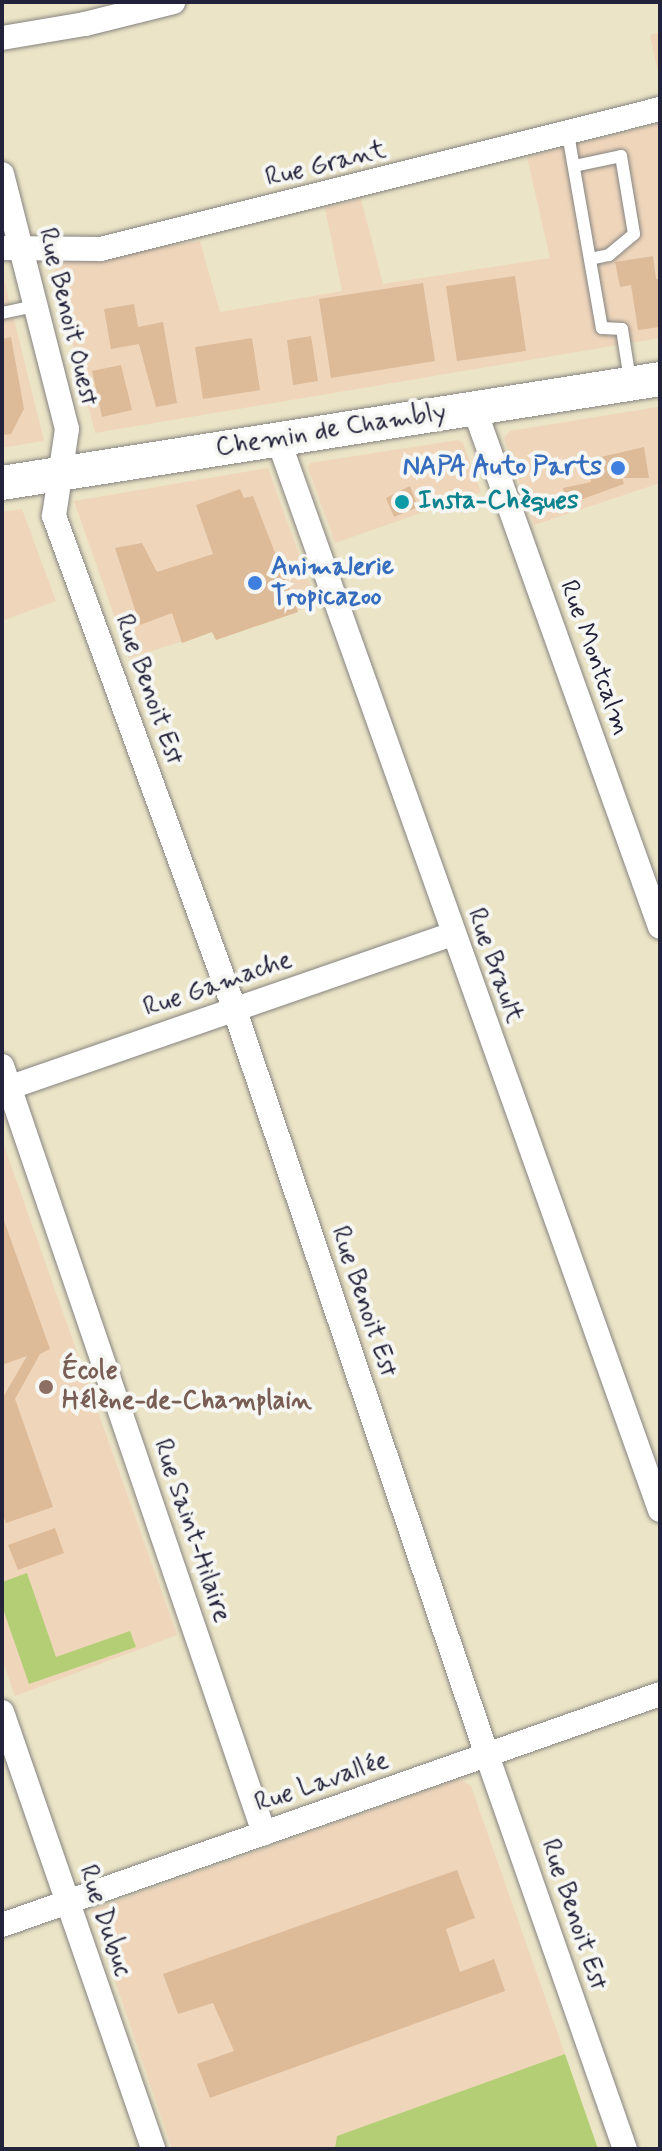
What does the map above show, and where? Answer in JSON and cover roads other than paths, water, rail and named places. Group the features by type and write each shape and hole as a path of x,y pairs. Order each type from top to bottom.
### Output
{"main road":[{"name":"Chemin de Chambly","path":"2,483 645,381"}],"street":[{"path":"2,38 85,24 173,2"},
{"name":"Rue Grant","path":"12,247 101,249 660,109"},
{"name":"Rue Benoit Ouest","path":"2,174 12,247 36,306 67,429 59,474"},
{"name":"Rue Montcalm","path":"474,408 660,927"},
{"name":"Rue Brault","path":"278,439 660,1510"},
{"name":"Rue Benoit Est","path":"59,474 54,516 234,1008 487,1755 625,2149"},
{"name":"Rue Gamache","path":"5,1081 453,934"},
{"name":"Rue Saint-Hilaire","path":"5,1081 264,1833"},
{"name":"Rue Lavallée","path":"2,1925 660,1694"},
{"name":"Rue Dubuc","path":"2,1712 153,2149"}],"lane":[{"path":"568,134 602,328 622,329 645,381"},
{"path":"574,166 621,156 634,234 609,255 590,259"},
{"path":"2,313 36,306"}],"place":[{"name":"NAPA Auto Parts","path":"618,468"},
{"name":"Insta-Chèques","path":"402,502"},
{"name":"Animalerie Tropicazoo","path":"255,583"},
{"name":"École Hélène-de-Champlain","path":"46,1387"}]}
